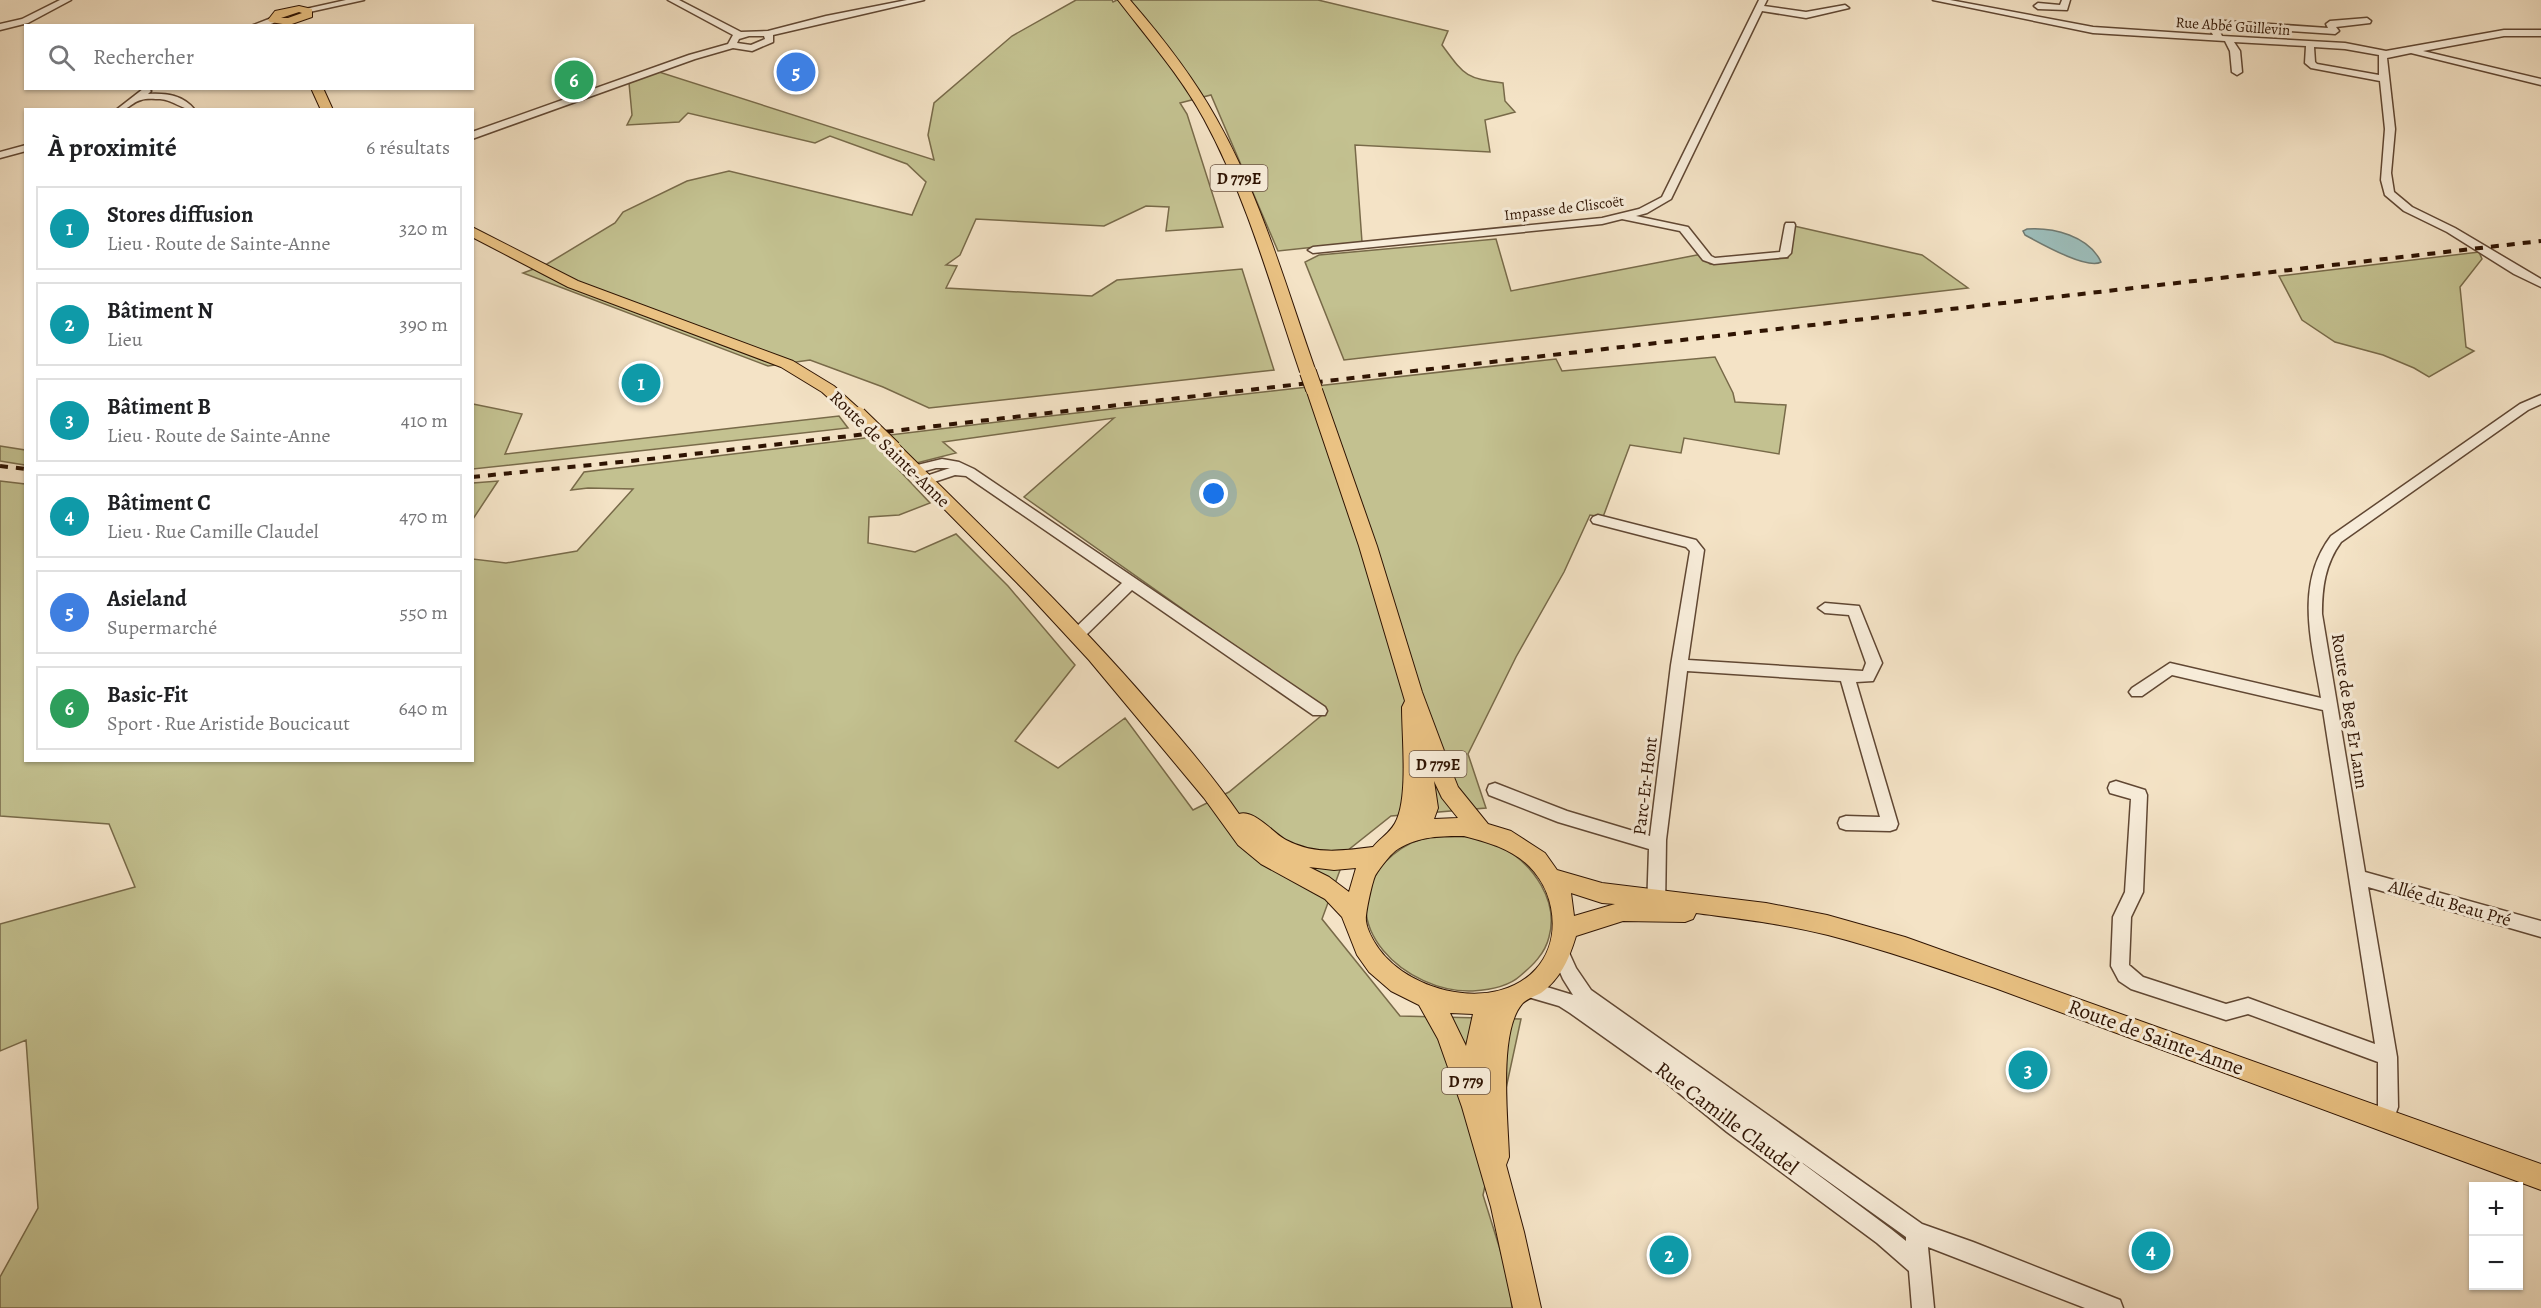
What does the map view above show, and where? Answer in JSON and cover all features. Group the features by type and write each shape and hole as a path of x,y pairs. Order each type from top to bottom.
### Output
{"main road":[{"path":"279,0 281,20 302,16"},
{"path":"287,0 302,16"},
{"name":"D 779E","path":"1124,0 1166,50 1191,86 1220,136 1241,183 1368,546 1412,692 1450,792 1479,828"},
{"path":"318,90 326,108"},
{"name":"Route de Sainte-Anne","path":"474,232 538,268 573,284 787,364 828,389 893,449 1078,634 1215,795 1246,840 1283,867 1334,894 1342,900 1354,918"},
{"name":"D 779E","path":"1397,838 1408,821 1413,796 1412,692"},
{"name":"D 779E","path":"1413,721 1426,785 1427,808 1419,829"},
{"name":"Route de Sainte-Anne","path":"1215,795 1261,835 1281,848 1306,859 1324,862 1373,856"},
{"path":"1439,825 1479,828 1521,847 1541,864 1552,878 1560,894 1565,912 1565,929 1560,952 1547,973 1520,993 1489,1004 1458,1005 1428,998 1400,984 1378,966 1362,943 1354,918 1355,896 1361,875 1373,856 1397,838 1419,829 1439,825"},
{"path":"1552,878 1602,893 1657,905"},
{"path":"1565,929 1623,911 1657,905"},
{"name":"Route de Sainte-Anne","path":"1657,905 1766,913 1845,930 1939,959 2541,1177"},
{"name":"D 779","path":"1495,1168 1497,1140 1495,1046 1498,1025 1520,993"},
{"name":"D 779","path":"1428,998 1443,1020 1455,1047 1495,1168 1527,1308"},
{"name":"D 779","path":"1489,1004 1480,1025 1476,1047 1479,1075 1497,1140"}],"street":[{"path":"0,27 25,21 67,0"},
{"path":"302,16 359,0"},
{"path":"672,0 740,35"},
{"path":"733,45 733,40 740,35 756,32 768,34 826,19 920,0"},
{"name":"Rue Abbé Guillevin","path":"1937,0 2093,30 2345,46 2386,54 2504,33 2541,33"},
{"path":"2038,6 2064,8 2066,0"},
{"path":"1761,4 1806,15 1845,8"},
{"name":"Impasse de Cliscoët","path":"1314,250 1626,217 1666,199 1761,4"},
{"path":"264,24 281,20"},
{"path":"2345,46 2331,24 2367,21"},
{"path":"2237,72 2235,51 2211,23 2335,31"},
{"path":"474,135 692,57 733,45 744,48 760,46 770,40 768,34"},
{"path":"2310,44 2310,63 2314,66 2383,79"},
{"path":"2412,51 2424,56 2541,82"},
{"path":"2386,54 2382,57 2390,138 2386,177 2390,195 2401,204 2449,229 2541,284"},
{"path":"123,108 146,90"},
{"path":"139,97 174,97 182,99 189,108"},
{"path":"0,155 24,149"},
{"path":"1626,217 1684,229 1707,258 1721,261 1783,255 1790,225"},
{"name":"Route de Beg Er Lann","path":"2384,1120 2388,1107 2387,1057 2315,614 2315,581 2325,552 2336,539 2524,407 2541,399"},
{"path":"920,476 954,471 969,472 1319,711"},
{"name":"Parc-Er-Hont","path":"1598,520 1691,543 1697,550 1679,665 1658,845 1657,905"},
{"path":"1078,634 1131,583"},
{"path":"1679,665 1868,677 1874,663 1854,610 1825,608"},
{"path":"2137,692 2170,669 2329,706"},
{"path":"1846,823 1890,824 1847,677"},
{"path":"2116,788 2139,795 2134,892 2122,917 2120,966 2125,975 2137,983 2226,1012 2248,1006 2387,1057"},
{"path":"1495,790 1564,817 1658,845"},
{"name":"Allée du Beau Pré","path":"2359,877 2541,929"},
{"name":"Rue Camille Claudel","path":"1560,952 1569,973 1584,996 1916,1232 1973,1252 2112,1308"},
{"name":"Rue Camille Claudel","path":"1520,993 1563,999 1577,1007 1660,1066 1734,1125 1884,1236 1918,1265"},
{"path":"1916,1232 1923,1308"}],"shaded area":[{"path":"1076,0 1112,0 1113,2 1117,0 1318,0 1448,31 1442,45 1456,63 1473,77 1503,83 1505,101 1515,112 1485,120 1490,152 1355,145 1362,242 1278,251 1211,95 1180,103 1187,114 1223,227 1166,231 1169,207 1146,206 1104,226 976,219 960,255 946,265 957,266 946,288 1092,296 1117,280 1242,269 1274,370 929,408 883,387 810,360 768,366 523,273 547,264 615,223 623,212 687,181 729,171 912,215 926,182 907,164 830,136 815,143 688,113 679,122 627,125 632,115 629,83 656,71 934,160 928,135 934,103 1012,36"},
{"path":"1794,226 1922,255 1968,288 1344,360 1305,262 1319,255 1496,239 1511,291 1702,254 1710,264 1788,258"},
{"path":"2479,252 2482,259 2460,287 2466,347 2474,351 2429,377 2383,355 2335,342 2302,320 2279,276"},
{"path":"1715,357 1733,393 1735,402 1786,405 1779,454 1684,438 1681,453 1630,445 1603,517 1590,515 1564,572 1516,657 1468,754 1486,808 1391,816 1347,851 1322,919 1400,1016 1521,1019 1483,1195 1508,1275 1512,1308 0,1308 0,1277 38,1208 26,1040 0,1051 0,924 135,887 109,824 0,816 0,481 24,484 24,762 474,762 474,559 506,563 577,551 633,489 571,490 584,472 1023,419 1556,359 1562,371","holes":["1114,418 1024,497 1327,711 1229,792 1193,810 1125,718 1058,768 1015,741 1075,665 1008,586 956,534 915,552 868,543 869,517 899,515 930,503 897,468 956,453 943,442"]},
{"path":"474,404 522,414 505,454 839,416 848,428 474,469"},
{"path":"0,446 24,450 24,465 0,461"},
{"path":"498,481 474,517 474,483"},
{"path":"1445,835 1475,838 1503,848 1514,855 1533,874 1547,897 1551,923 1544,949 1525,972 1504,985 1473,991 1448,989 1424,981 1401,968 1383,950 1371,930 1366,908 1370,885 1385,862 1400,849 1414,842"}],"water":[{"path":"2027,229 2048,230 2069,235 2088,246 2101,262 2085,262 2063,254 2025,235 2023,231"}],"railway":[{"path":"474,477 650,459 2541,241"},
{"path":"0,466 24,469"}],"place":[{"name":"Asieland","path":"796,72"},
{"name":"Basic-Fit","path":"574,80"},
{"name":"Stores diffusion","path":"641,383"},
{"name":"Bâtiment B","path":"2028,1070"},
{"name":"Bâtiment C","path":"2151,1251"},
{"name":"Bâtiment N","path":"1669,1255"}]}
